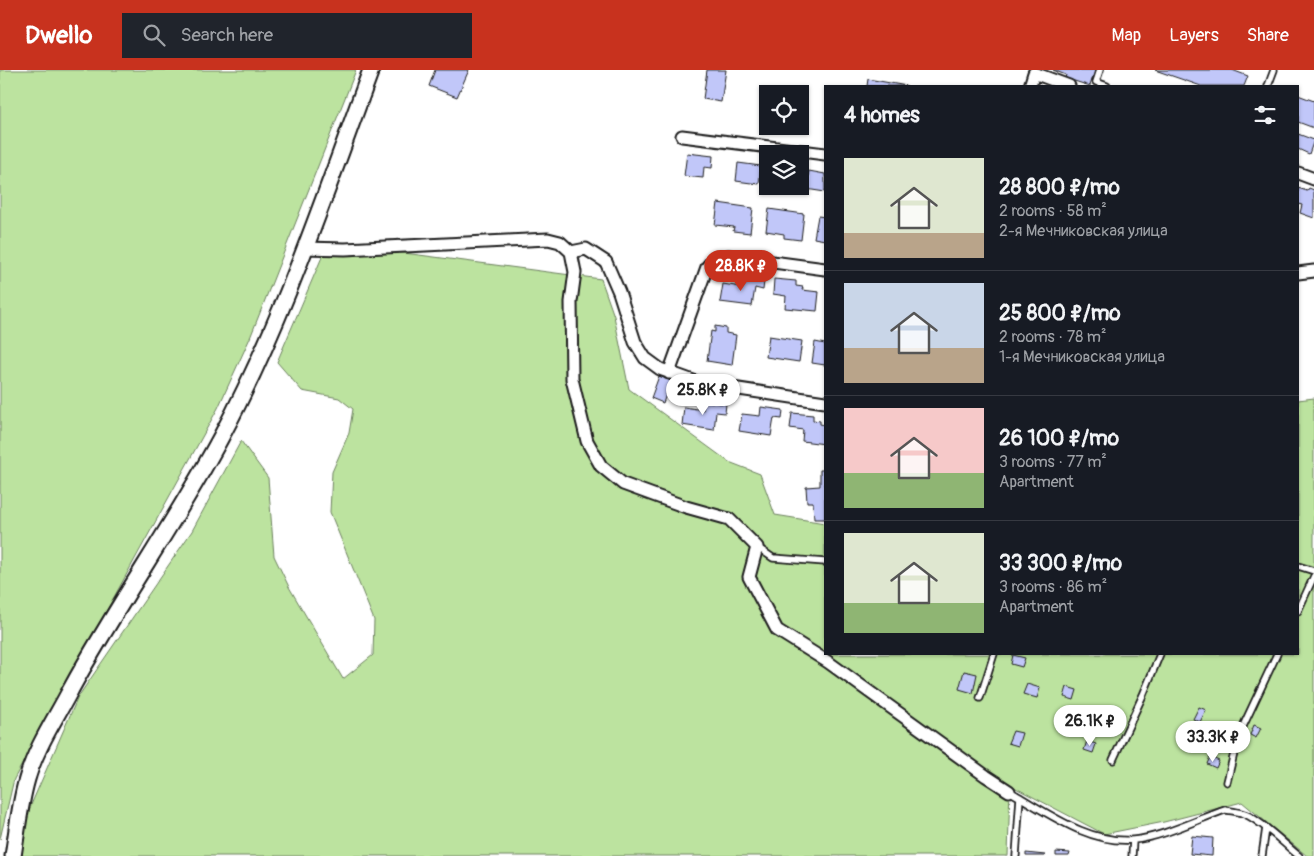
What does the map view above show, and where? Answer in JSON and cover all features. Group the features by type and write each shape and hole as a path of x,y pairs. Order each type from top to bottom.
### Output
{"main road":[{"path":"13,856 27,778 42,743 84,664 178,512 256,370 304,248 370,70"}],"street":[{"path":"1030,85 1034,73 1066,85"},
{"path":"682,136 824,154"},
{"path":"1299,172 1314,179"},
{"path":"304,248 345,249 548,239 560,242 571,252 575,272 571,302 572,379 587,441 601,466 623,484 686,507 730,519 757,547 749,577 777,630 828,662 986,776 1015,794"},
{"path":"571,252 586,250 606,262 619,292 635,342 645,358 660,369 699,383 824,402"},
{"path":"670,373 707,267 714,259 728,256 824,269"},
{"path":"1299,273 1314,271"}],"lane":[{"path":"1100,70 1096,82 1104,85"},
{"path":"1268,85 1274,70"},
{"path":"757,547 773,558 824,562"},
{"path":"1299,566 1314,571"},
{"path":"1299,609 1314,576"},
{"path":"980,698 994,655"},
{"path":"1113,760 1160,655"},
{"path":"1227,782 1238,737 1277,655"},
{"path":"1015,794 1074,828 1101,837 1133,840 1153,836 1225,810 1248,815 1299,856"},
{"path":"1015,794 1016,856"},
{"path":"1262,856 1266,828"},
{"path":"1132,856 1133,840"}],"green space":[{"path":"0,70 356,70 250,338 218,408 14,779 0,839"},
{"path":"328,243 601,279 614,316 629,389 729,462 760,474 775,515 824,523 824,655 1299,655 1299,400 1314,398 1314,856 1307,856 1242,802 1164,822 1104,834 1010,785 1008,856 20,856 24,821 78,697 192,531 241,441 268,478 274,556 289,587 343,679 373,655 374,620 330,512 332,472 349,433 353,409 339,398 302,391 277,362"}],"building":[{"path":"435,70 469,70 457,97 429,86"},
{"path":"707,70 726,70 721,102 703,99"},
{"path":"1053,70 1095,70 1090,85 1065,78 1066,75"},
{"path":"1155,70 1232,70 1248,76 1244,85 1198,85"},
{"path":"868,79 901,85 867,85"},
{"path":"1299,95 1314,101 1314,128 1299,122"},
{"path":"1299,134 1314,140 1309,154 1299,149"},
{"path":"687,153 713,156 712,168 704,167 703,178 684,176"},
{"path":"738,163 759,166 759,184 736,181"},
{"path":"809,171 824,174 824,192 809,189"},
{"path":"1299,188 1307,191 1309,188 1314,190 1314,218 1300,213 1302,205 1299,204"},
{"path":"718,203 753,208 750,233 733,231 734,227 715,225"},
{"path":"769,209 804,214 801,240 784,238 784,234 766,231"},
{"path":"818,216 824,217 824,240 814,238"},
{"path":"742,278 764,281 763,290 755,288 752,306 720,302 723,284 741,287"},
{"path":"774,279 796,281 796,286 803,287 802,290 819,292 817,311 785,308 786,296 773,294"},
{"path":"715,326 726,328 726,333 736,335 732,365 707,361 711,331 715,332"},
{"path":"769,336 802,341 799,362 766,357"},
{"path":"815,342 824,344 824,365 812,363"},
{"path":"659,376 671,381 663,403 651,398"},
{"path":"704,401 726,404 725,413 716,412 714,430 682,425 684,407 703,410"},
{"path":"761,407 783,410 782,419 774,418 771,436 739,431 742,414 760,416"},
{"path":"792,413 813,415 813,420 820,421 820,424 824,425 824,444 802,441 803,430 790,428"},
{"path":"820,470 824,470 824,519 814,519 813,502 807,502 806,487 820,486"},
{"path":"1013,655 1025,658 1022,667 1011,664"},
{"path":"964,671 977,674 973,693 959,689"},
{"path":"1027,684 1040,688 1037,698 1023,694"},
{"path":"1067,687 1077,690 1074,700 1064,697"},
{"path":"1199,707 1206,710 1200,722 1193,719"},
{"path":"1254,725 1261,728 1256,738 1250,735"},
{"path":"1013,731 1022,733 1018,746 1008,743"},
{"path":"1087,741 1096,744 1093,753 1084,750"},
{"path":"1210,757 1219,761 1216,768 1207,764"},
{"path":"1192,836 1213,838 1212,856 1190,854"},
{"path":"1056,852 1070,853 1069,856 1056,856"},
{"path":"1026,853 1045,855 1045,856 1026,856"}]}
